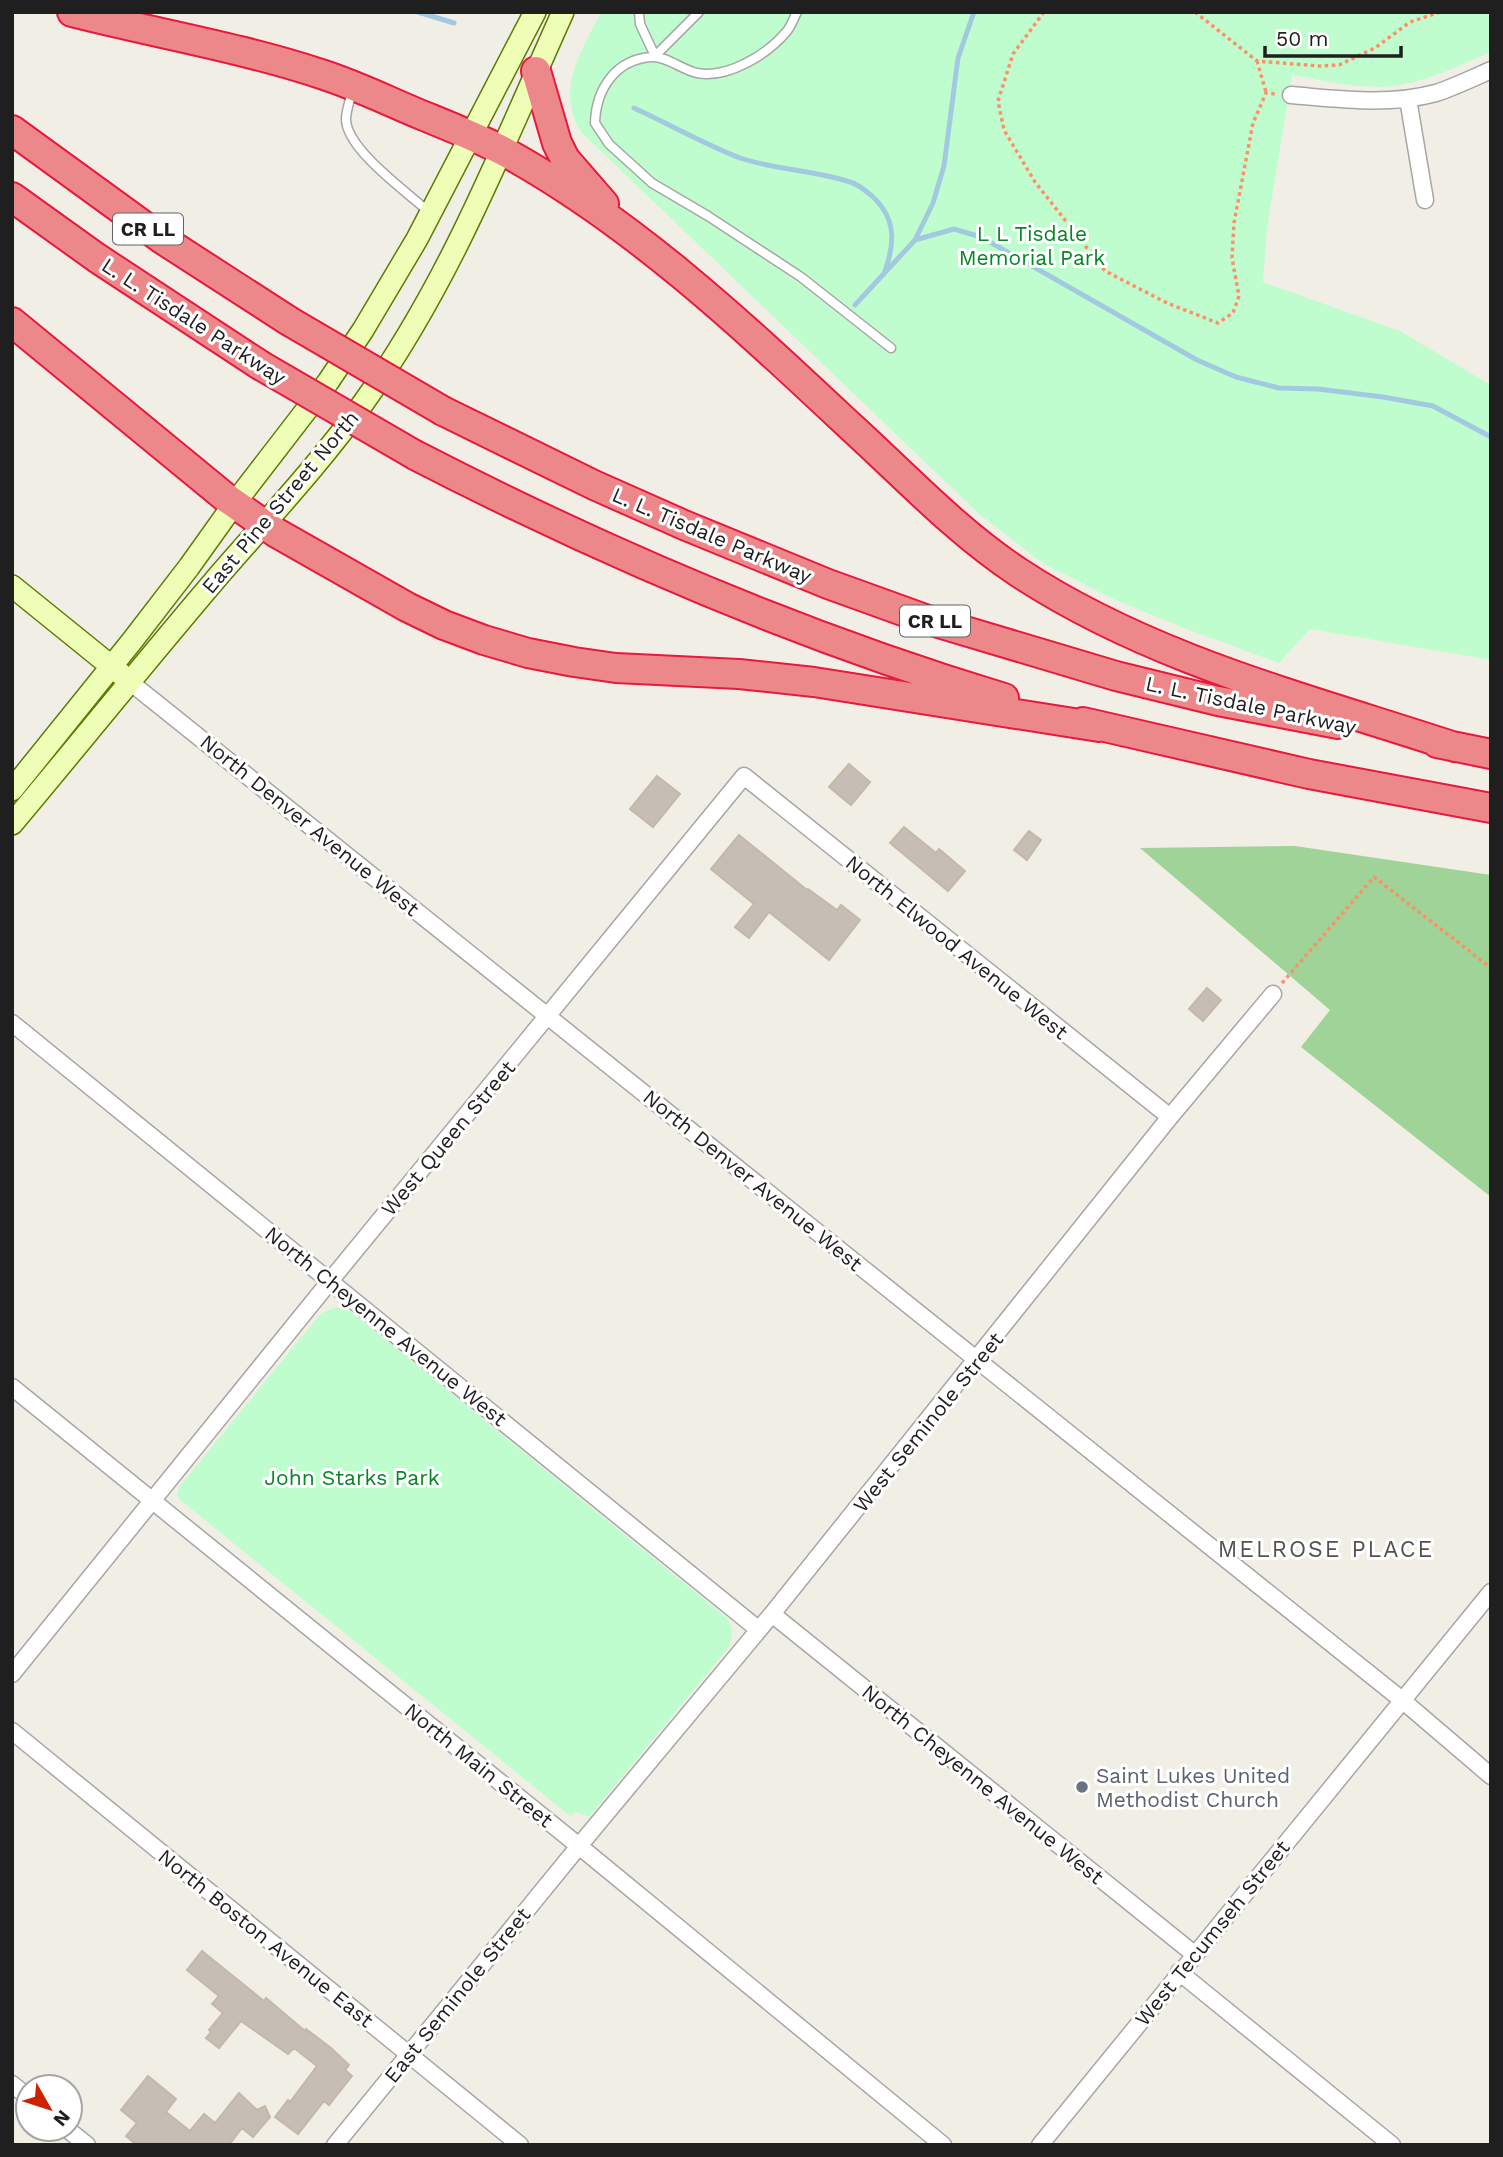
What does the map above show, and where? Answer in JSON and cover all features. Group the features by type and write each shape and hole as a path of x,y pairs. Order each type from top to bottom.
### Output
{"highway":[{"path":"72,12 323,74 502,150 626,230 720,305 940,510 1026,577 1107,623 1163,649 1455,747"},
{"path":"536,71 550,126 565,159 626,230"},
{"name":"L. L. Tisdale Parkway","path":"12,130 152,232 289,321 443,411 593,485 684,525 828,584 925,619 1116,676 1218,701 1491,754"},
{"name":"L. L. Tisdale Parkway","path":"12,197 140,288 260,365 415,455 576,535 762,615 930,676 1099,727 1309,774 1491,807"},
{"path":"12,322 234,504 263,524 419,613 484,640 528,653 617,668 739,674 814,682 1099,727"}],"street":[{"name":"East Pine Street North","path":"12,790 189,567 328,382 363,330 431,214 535,12"},
{"name":"East Pine Street North","path":"12,824 336,438 364,401 447,267 563,12"},
{"path":"1291,95 1374,101 1408,99 1437,92 1491,70"},
{"path":"1408,99 1425,200"},
{"name":"North Denver Avenue West","path":"12,586 1402,1700 1491,1776"},
{"name":"West Queen Street","path":"12,1674 330,1280 744,776"},
{"name":"North Elwood Avenue West","path":"744,776 1170,1117"},
{"name":"West Seminole Street","path":"579,1846 759,1630 1170,1117 1273,994"},
{"name":"North Cheyenne Avenue West","path":"12,1023 759,1630"},
{"name":"North Main Street","path":"12,1387 943,2145"},
{"name":"West Tecumseh Street","path":"1040,2145 1491,1592"},
{"name":"North Cheyenne Avenue West","path":"772,1614 1194,1954"},
{"name":"North Boston Avenue East","path":"12,1731 520,2145"},
{"name":"East Seminole Street","path":"335,2145 579,1846"},
{"path":"1179,1972 1392,2145"}],"lane":[{"path":"639,12 640,24 655,56"},
{"path":"655,56 699,12"},
{"path":"797,12 787,31 764,51 735,70 698,73 655,56 635,60 621,68 599,93 595,123 609,144 652,183 801,276 891,348"},
{"path":"354,87 346,120 351,137 369,159 431,214"}],"path":[{"path":"1044,12 1013,54 998,101 1004,130 1035,182 1105,271 1167,303 1218,323 1233,313 1239,296 1232,258 1234,223 1253,123 1266,93 1257,61"},
{"path":"1195,12 1257,61 1319,66 1339,65 1375,48 1410,22 1440,12"},
{"path":"1266,93 1291,95"},
{"path":"1273,994 1374,877 1491,968"}],"green space":[{"name":"L L Tisdale Memorial Park","path":"601,12 1491,12 1491,52 1424,79 1400,85 1373,87 1292,75 1267,229 1263,282 1400,331 1491,385 1491,660 1310,629 1279,663 1111,598 1044,564 979,514 581,132 570,101 571,86 579,56"},
{"path":"1295,846 1491,875 1491,1197 1301,1047 1330,1010 1140,848"},
{"name":"John Starks Park","path":"337,1307 354,1314 728,1619 732,1633 729,1647 589,1817 576,1812 570,1816 177,1495 179,1487 321,1313"}],"building":[{"path":"849,764 870,782 851,805 829,787"},
{"path":"657,776 680,794 653,827 630,809"},
{"path":"904,827 936,853 939,849 965,871 948,891 890,843"},
{"path":"1029,831 1041,840 1027,860 1014,850"},
{"path":"739,835 807,890 837,910 841,905 860,920 829,960 769,912 749,938 735,927 754,904 711,869"},
{"path":"1207,988 1221,1000 1203,1021 1189,1009"},
{"path":"202,1951 264,2001 266,1998 305,2031 306,2029 331,2048 349,2065 345,2070 352,2076 329,2105 324,2101 298,2134 275,2117 317,2066 294,2048 288,2054 241,2021 219,2048 206,2038 223,2013 212,2004 219,1996 187,1970"},
{"path":"148,2076 176,2099 166,2112 190,2131 204,2114 215,2123 239,2093 257,2110 265,2106 270,2117 253,2137 242,2128 229,2145 137,2145 126,2136 137,2123 121,2110"}],"waterway":[{"path":"418,12 454,23"},
{"path":"855,305 915,240 933,203 944,166 958,58 974,12"},
{"path":"634,108 740,158 836,178 862,188 880,205 890,223 892,242 884,274"},
{"path":"915,240 954,229 981,237 1197,360 1236,377 1279,388 1318,389 1433,406 1491,437"}],"place":[{"name":"Saint Lukes United Methodist Church","path":"1082,1787"}],"district":[{"name":"MELROSE PLACE","path":"1326,1549"}]}
